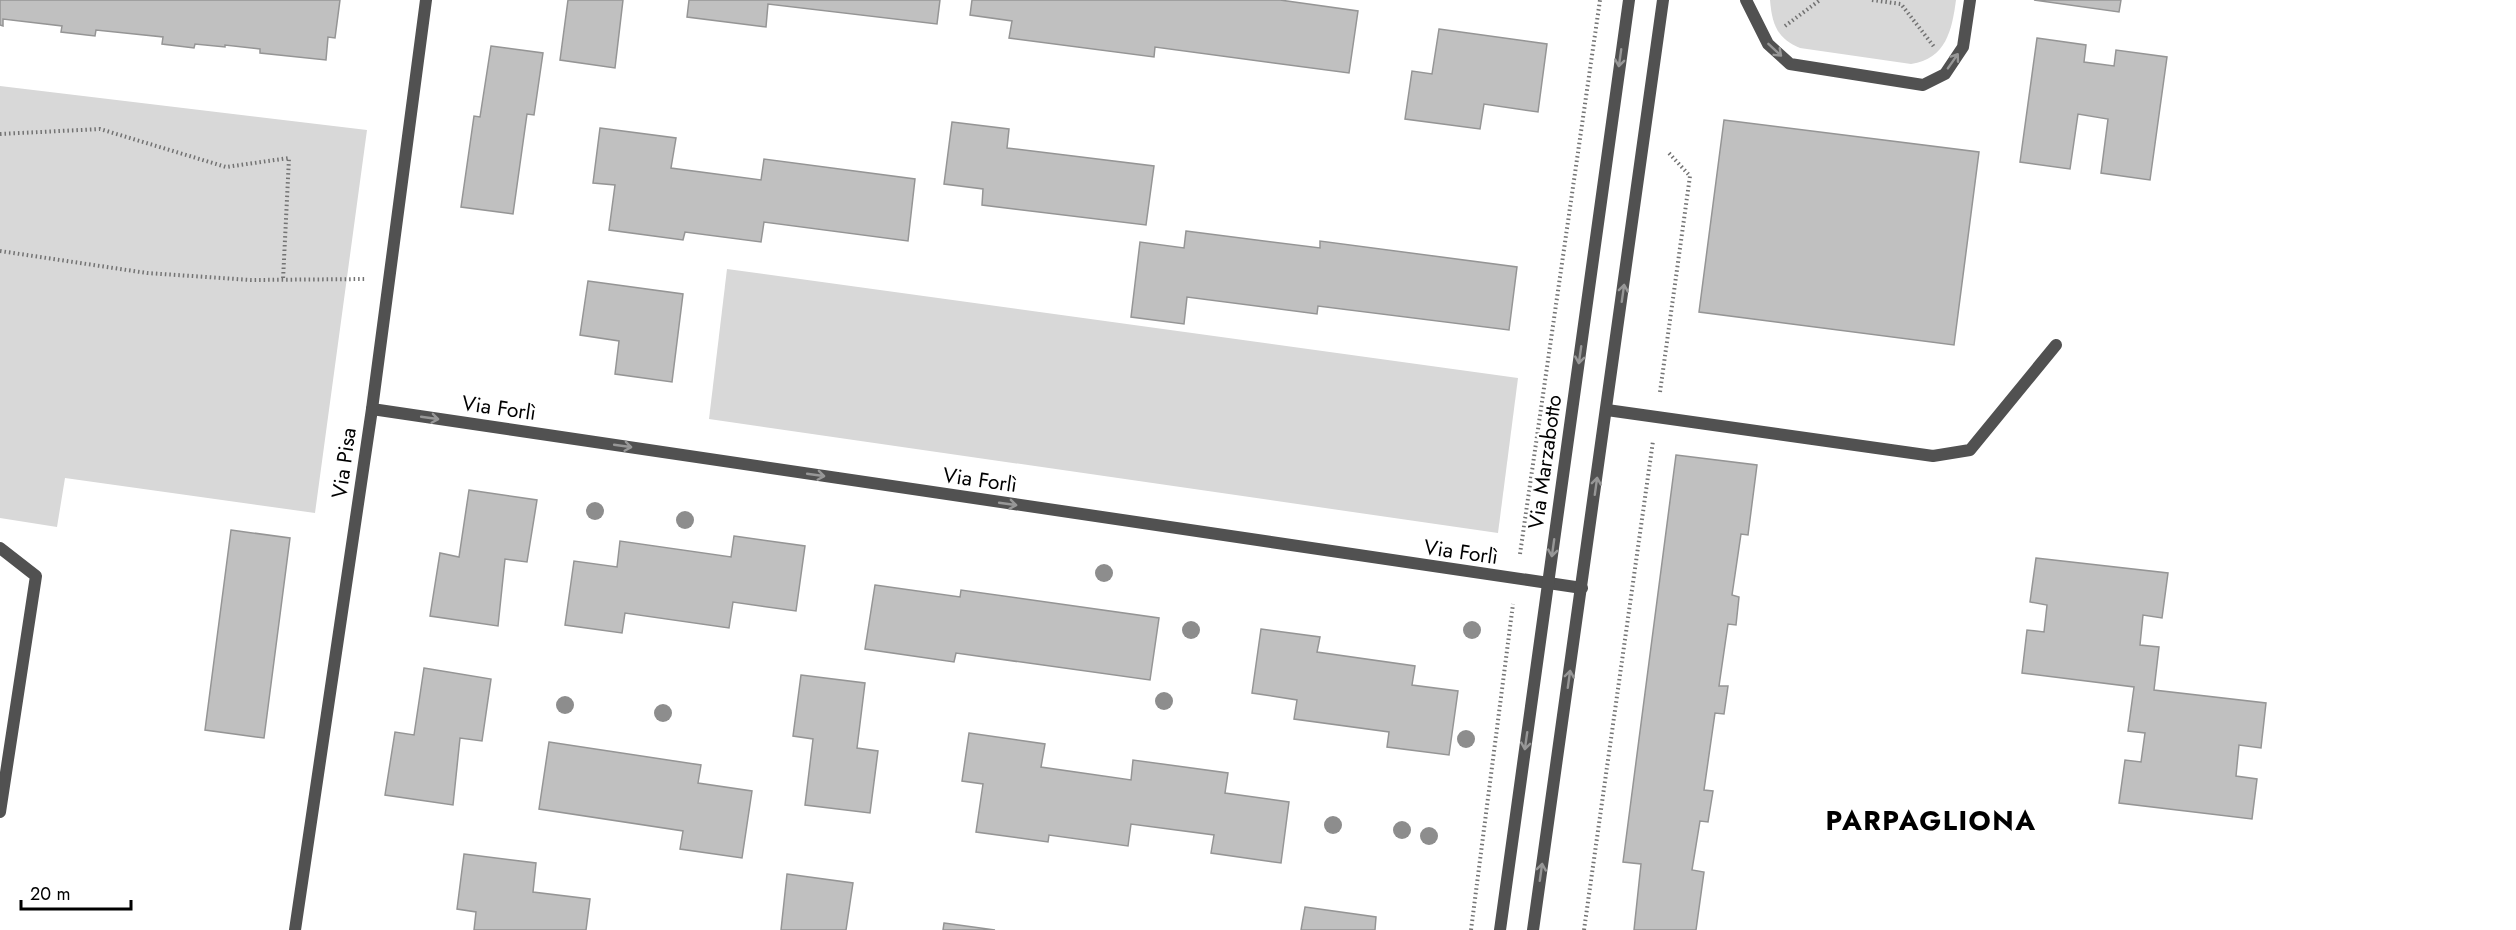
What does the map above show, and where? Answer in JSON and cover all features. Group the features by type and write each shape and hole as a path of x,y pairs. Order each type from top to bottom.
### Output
{"street":[{"name":"Via Pisa","path":"295,930 372,409 426,0"},
{"path":"1533,930 1663,0"},
{"path":"1746,0 1766,40 1790,64 1923,85 1945,74 1963,47 1970,0"},
{"name":"Via Marzabotto","path":"1500,930 1628,6"},
{"path":"1607,410 1933,456 1970,450 2056,345"},
{"name":"Via Forlì","path":"372,409 1582,588"},
{"path":"0,548 36,576 0,812"}],"path":[{"path":"1471,930 1516,580 1600,0"},
{"path":"1766,40 1820,0"},
{"path":"1872,0 1901,2 1948,69"},
{"path":"1599,7 1628,6"},
{"path":"0,134 100,129 226,167 289,158 283,280"},
{"path":"1660,390 1689,177 1666,148"},
{"path":"0,251 147,273 283,280 390,279"},
{"path":"1584,930 1652,447"}],"shaded area":[{"path":"1770,0 1956,0 1949,32 1940,49 1923,61 1911,64 1800,48 1786,40 1777,30"},
{"path":"0,86 367,130 315,513 65,478 57,527 0,518"},
{"path":"727,269 1518,378 1498,533 709,419"}],"building":[{"path":"0,0 340,0 335,38 328,37 326,60 260,53 260,49 225,45 225,47 195,44 194,48 162,44 163,37 96,30 95,36 61,32 62,26 3,19 3,26 0,25"},
{"path":"568,0 623,0 615,68 560,60"},
{"path":"689,0 940,0 937,24 768,4 766,27 687,17"},
{"path":"972,0 1280,0 1358,11 1349,73 1155,47 1154,57 1009,38 1012,21 970,15"},
{"path":"2034,0 2121,0 2119,12"},
{"path":"1439,29 1547,44 1538,112 1484,104 1480,129 1405,119 1412,71 1432,74"},
{"path":"2037,38 2086,45 2084,62 2114,66 2116,50 2167,57 2150,180 2101,173 2108,119 2078,114 2070,169 2020,162"},
{"path":"491,46 543,53 534,115 527,114 513,214 461,207 474,116 480,117"},
{"path":"1724,120 1979,152 1954,345 1699,312"},
{"path":"952,122 1009,129 1007,148 1154,166 1146,225 982,205 983,189 944,184"},
{"path":"600,128 676,138 671,168 761,180 764,159 915,179 908,241 764,222 761,242 685,232 683,240 609,230 615,185 593,183"},
{"path":"1186,231 1320,248 1320,241 1517,267 1509,330 1318,306 1317,314 1187,297 1184,324 1131,317 1140,242 1184,248"},
{"path":"588,281 683,294 672,382 615,374 619,341 580,335"},
{"path":"1676,455 1757,465 1748,535 1741,534 1732,595 1739,597 1736,625 1728,624 1719,686 1728,686 1724,714 1715,713 1704,790 1713,791 1708,822 1700,821 1692,870 1704,872 1696,930 1634,930 1641,864 1623,862"},
{"path":"469,490 537,500 527,562 505,559 498,626 430,616 440,553 459,557"},
{"path":"231,530 290,538 264,738 205,730"},
{"path":"734,536 805,546 796,611 733,602 729,628 625,613 622,633 565,625 574,561 617,567 620,541 731,557"},
{"path":"2036,558 2168,573 2162,618 2143,615 2140,645 2159,647 2154,690 2266,703 2261,748 2239,745 2236,776 2257,779 2252,819 2119,803 2125,760 2141,762 2145,733 2128,731 2134,687 2022,673 2027,630 2044,632 2047,605 2030,602"},
{"path":"875,585 960,597 961,590 1159,618 1150,680 956,653 954,662 865,649"},
{"path":"1261,629 1320,637 1317,652 1415,666 1412,685 1458,691 1449,755 1387,747 1389,732 1294,719 1297,700 1252,693"},
{"path":"424,668 491,679 482,741 460,738 453,805 385,795 395,732 414,735"},
{"path":"801,675 865,683 857,748 878,751 870,813 805,805 813,739 793,736"},
{"path":"969,733 1045,744 1041,767 1131,780 1133,760 1228,773 1225,793 1289,802 1281,863 1211,853 1214,835 1131,824 1128,846 1049,835 1048,842 976,832 983,784 962,781"},
{"path":"549,742 701,765 698,783 752,791 742,858 680,849 683,831 539,809"},
{"path":"464,854 536,863 533,892 590,899 586,930 474,930 476,912 457,909"},
{"path":"787,874 853,883 846,930 781,930"},
{"path":"1305,907 1376,917 1375,930 1301,930"},
{"path":"944,923 995,930 943,930"}],"district":[{"name":"PARPAGLIONA","path":"1931,821"}]}
